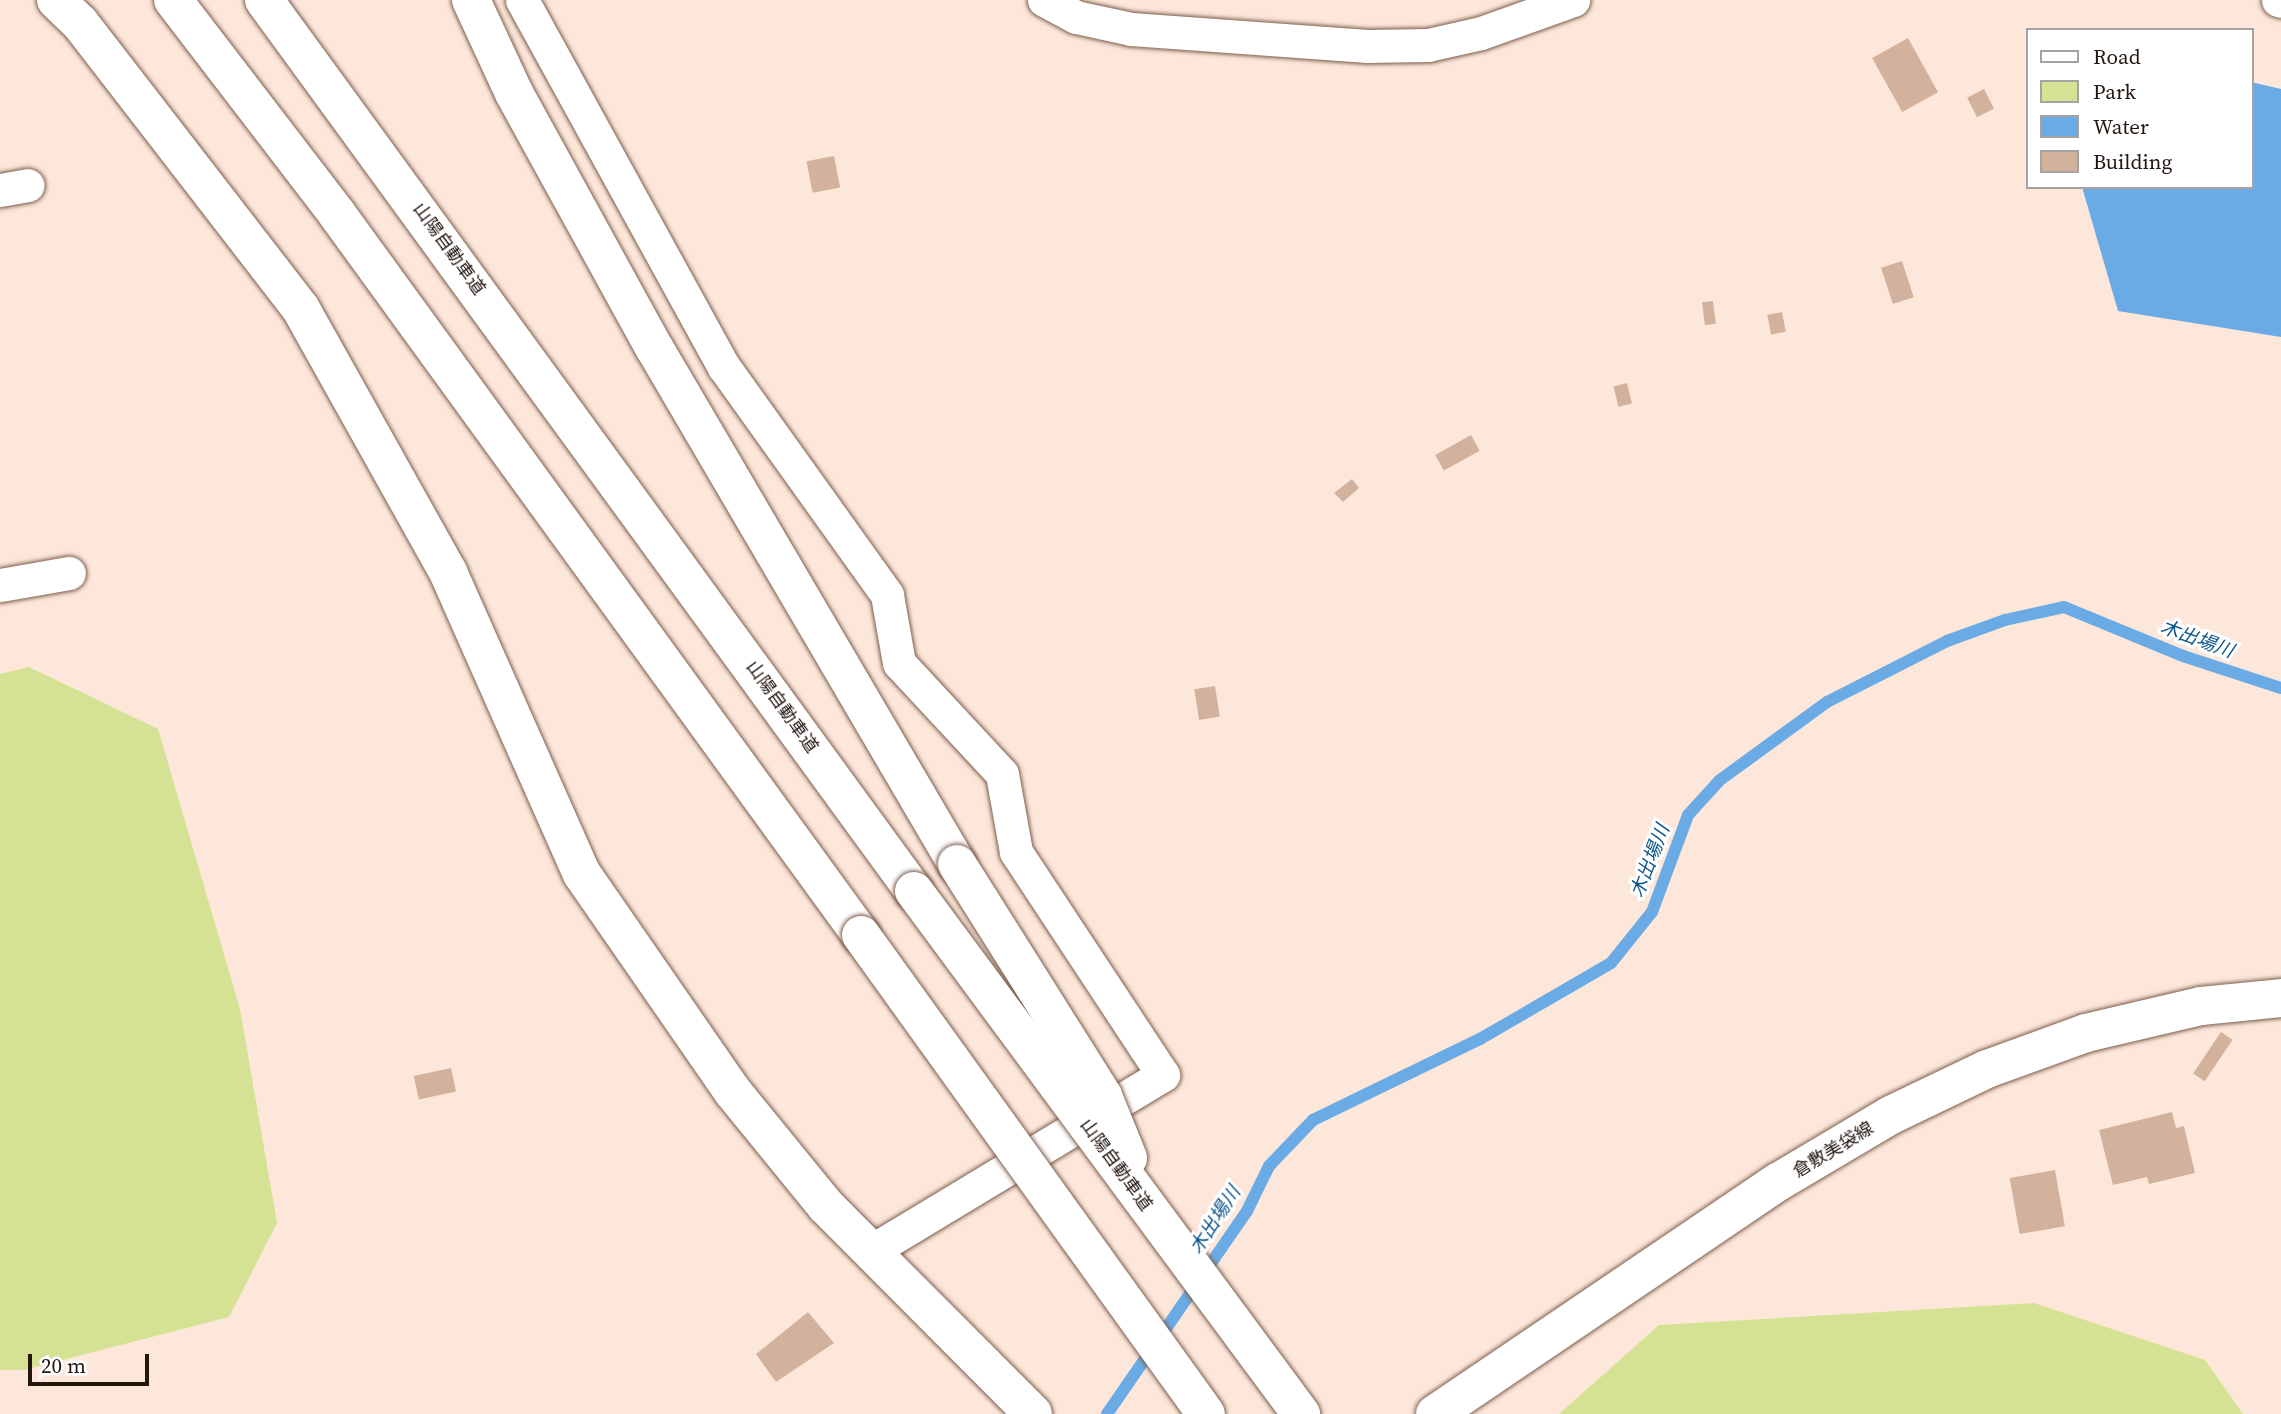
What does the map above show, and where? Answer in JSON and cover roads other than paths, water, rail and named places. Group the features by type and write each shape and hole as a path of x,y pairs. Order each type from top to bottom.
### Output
{"main road":[{"path":"56,0 80,23 301,309 448,572 582,874 733,1092 871,1251 1033,1414"},
{"path":"149,0 337,214"},
{"path":"173,0 337,214 1206,1414"},
{"name":"山陽自動車道","path":"264,0 914,891 1301,1414"},
{"path":"471,0 514,93 655,349 957,864 1103,1096 1147,1207"},
{"name":"倉敷美袋線","path":"1435,1414 1778,1182 1891,1115 1987,1069 2086,1033 2201,1006 2281,998"}],"street":[{"path":"522,0 724,367 887,595 899,663 1002,774 1016,852 1163,1075 871,1251"},
{"path":"1044,0 1076,17 1131,29 1367,46 1428,45 1468,36 1573,0"},
{"path":"0,585 69,573"}],"water":[{"path":"2253,82 2281,89 2281,337 2118,311 2083,189 2253,189"}],"waterway":[{"name":"木出場川","path":"1107,1414 1247,1211 1269,1166 1313,1120 1480,1039 1611,963 1652,912 1688,815 1720,780 1827,702 1947,641 2005,620 2064,607 2183,656 2281,688"}]}
